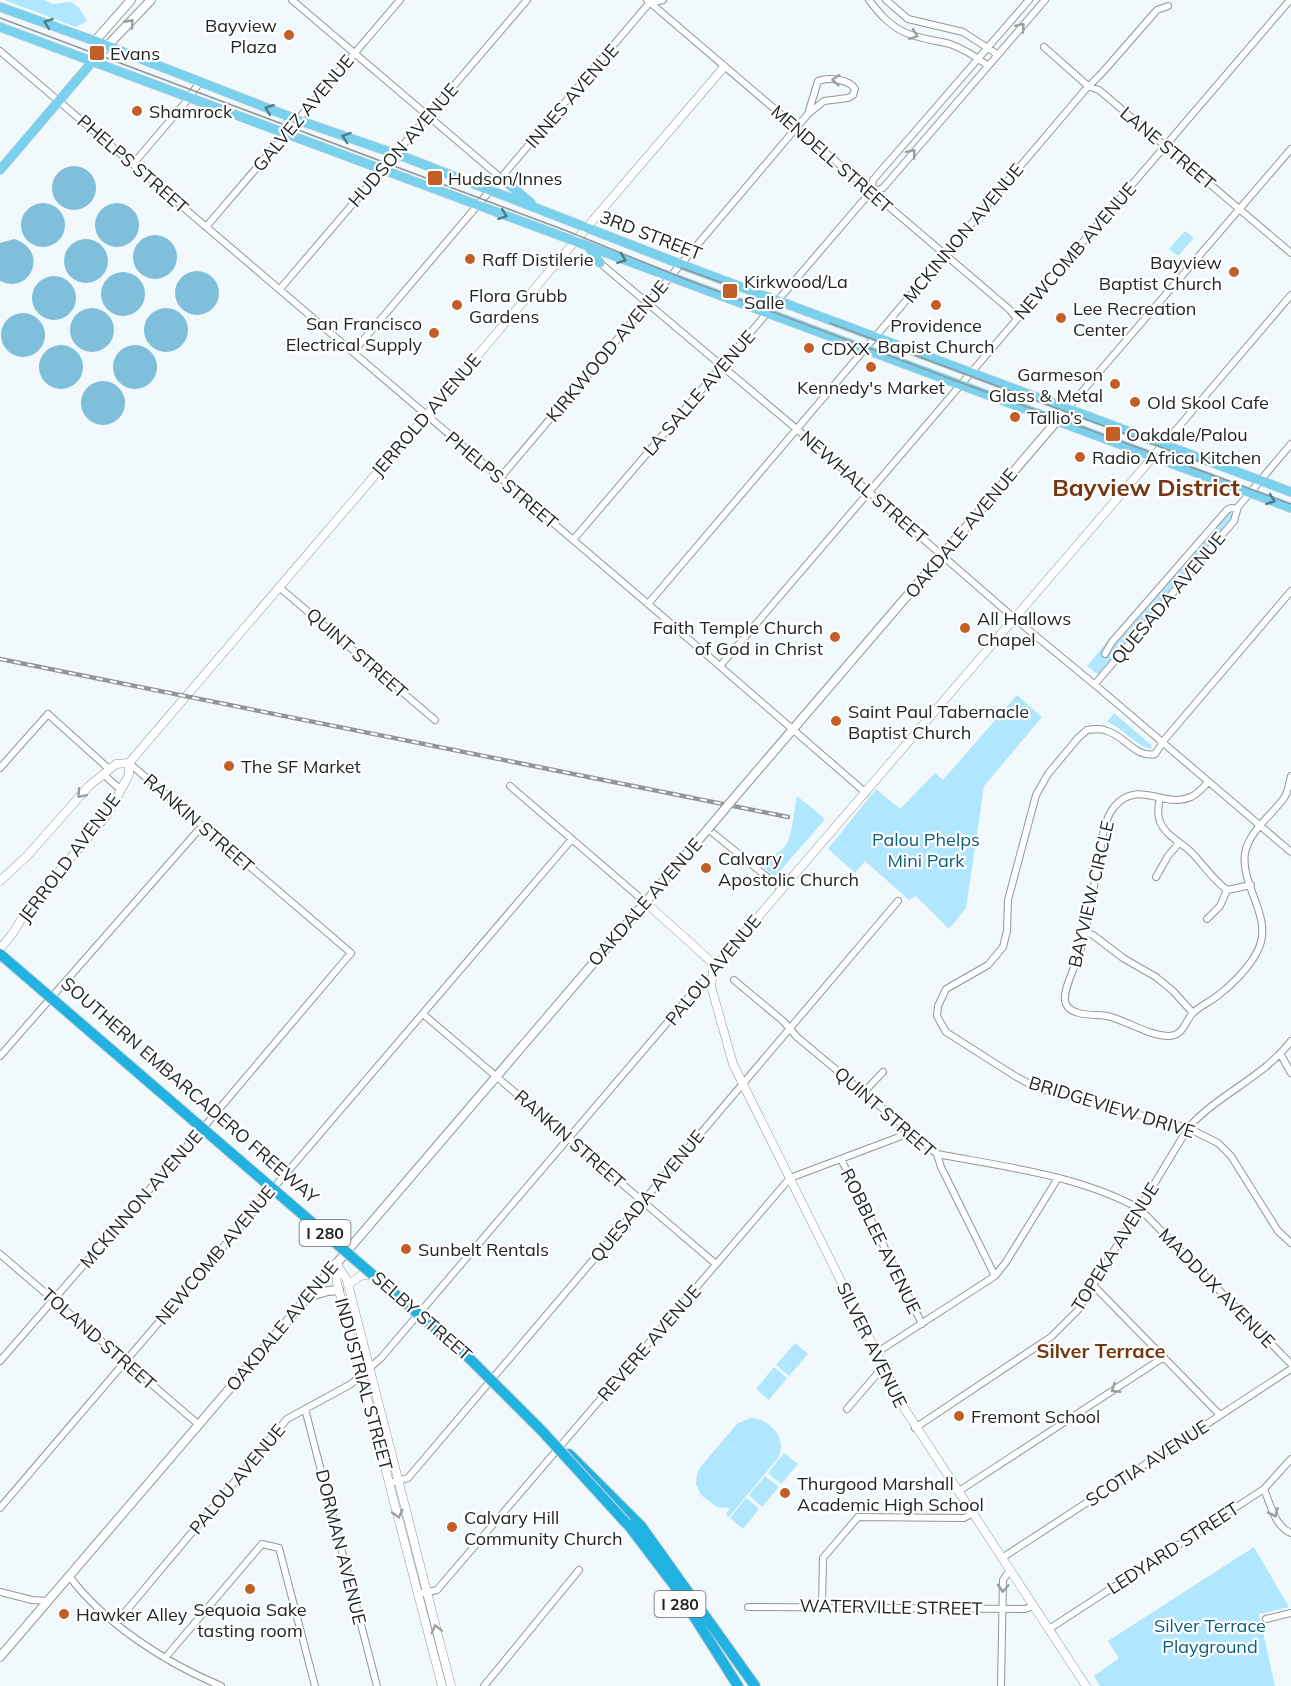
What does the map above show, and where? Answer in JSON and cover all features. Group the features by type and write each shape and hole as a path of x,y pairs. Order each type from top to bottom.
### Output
{"highway":[{"name":"SOUTHERN EMBARCADERO FREEWAY","path":"0,948 449,1334 504,1385 569,1454 655,1558 738,1686"},
{"name":"SOUTHERN EMBARCADERO FREEWAY","path":"0,954 446,1338 529,1418 627,1524 731,1686"},
{"path":"569,1454 641,1526 755,1686"},
{"path":"627,1524 649,1544 749,1686"}],"main road":[{"path":"92,62 95,41 131,0"},
{"path":"0,170 92,62 151,0"},
{"name":"3RD STREET","path":"0,7 109,46 298,120 395,154 874,337 1291,492"},
{"name":"3RD STREET","path":"0,27 1291,508"},
{"path":"501,178 537,209"},
{"path":"588,246 600,263"},
{"name":"OAKDALE AVENUE","path":"0,1657 1068,408"},
{"path":"306,1297 339,1290"}],"street":[{"path":"292,0 501,178"},
{"name":"GALVEZ AVENUE","path":"206,227 400,0"},
{"name":"HUDSON AVENUE","path":"280,289 527,0"},
{"path":"650,1 663,0"},
{"path":"869,0 890,23 902,31 916,37 958,47 987,65"},
{"path":"886,0 908,19 963,32 997,54"},
{"name":"LA SALLE AVENUE","path":"871,192 873,180 1029,0"},
{"name":"LA SALLE AVENUE","path":"573,540 871,192 883,188 1045,0"},
{"name":"NEWCOMB AVENUE","path":"720,666 1290,0"},
{"name":"MENDELL STREET","path":"650,1 1010,310 1017,319"},
{"name":"INNES AVENUE","path":"353,352 650,1"},
{"name":"MCKINNON AVENUE","path":"648,604 1088,86 1157,10 1168,6"},
{"name":"LANE STREET","path":"1044,47 1088,86 1099,90 1165,145 1291,253"},
{"name":"PHELPS STREET","path":"0,51 500,477 866,793"},
{"name":"JERROLD AVENUE","path":"0,948 13,933 28,908 107,815 129,775 129,763 724,66"},
{"name":"KIRKWOOD AVENUE","path":"500,477 808,114 825,101 848,98 853,95 855,89 852,84 847,81 822,79 818,81 808,114"},
{"path":"133,164 200,82"},
{"name":"OAKDALE AVENUE","path":"1068,408 1291,149"},
{"name":"NEWHALL STREET","path":"600,263 1291,852"},
{"name":"PALOU AVENUE","path":"116,1623 287,1419 362,1376 420,1313 701,983 711,978 716,966 1291,295"},
{"name":"QUESADA AVENUE","path":"1095,684 1234,521 1237,509 1291,444"},
{"name":"QUESADA AVENUE","path":"1106,654 1112,642 1228,508 1237,509"},
{"name":"QUINT STREET","path":"279,587 435,720"},
{"path":"1162,743 1291,591"},
{"name":"RANKIN STREET","path":"0,768 48,714 106,771 121,790"},
{"name":"BRIDGEVIEW DRIVE","path":"1162,743 1155,754 1148,756 1109,731 1088,730 1078,738 1048,774 1036,795 1011,890 1006,910 1007,931 1004,947 988,965 946,989 938,1006 938,1016 946,1032 1035,1087 1188,1128 1218,1143 1231,1156 1278,1231 1291,1243"},
{"name":"JERROLD AVENUE","path":"0,881 27,856 89,786 116,765 129,763"},
{"name":"RANKIN STREET","path":"129,763 351,953"},
{"name":"BAYVIEW CIRCLE","path":"1208,782 1193,796 1186,799 1160,798 1144,794 1131,795 1119,802 1110,813 1103,837 1085,932 1077,963 1064,994 1065,1004 1072,1010 1107,1016 1166,1036 1181,1031 1193,1013 1224,991 1250,963 1258,950 1261,939 1262,920 1245,864 1246,852 1251,838 1286,796 1291,776"},
{"path":"510,786 716,966"},
{"path":"1160,798 1158,814 1160,822 1179,843 1189,850 1206,872 1227,890"},
{"path":"0,1056 202,826"},
{"path":"708,828 782,889"},
{"name":"NEWCOMB AVENUE","path":"0,1508 572,839"},
{"path":"1156,877 1179,843"},
{"path":"1227,890 1251,885"},
{"path":"1207,919 1220,906 1227,890"},
{"name":"QUESADA AVENUE","path":"394,1481 408,1478 898,901"},
{"path":"1085,932 1156,977 1173,991 1193,1013"},
{"name":"MCKINNON AVENUE","path":"0,1361 351,953"},
{"path":"0,954 42,989"},
{"name":"SILVER AVENUE","path":"711,978 712,991 733,1065 915,1428 973,1512 1086,1686"},
{"name":"QUINT STREET","path":"734,980 937,1154 941,1167 994,1276"},
{"name":"SELBY STREET","path":"60,1004 420,1313 492,1377 559,1446"},
{"name":"RANKIN STREET","path":"423,1014 716,1264"},
{"name":"TOPEKA AVENUE","path":"915,1428 1051,1337 1078,1310 1188,1128 1198,1116 1264,1070 1281,1055 1291,1041"},
{"path":"1281,1055 1291,1073"},
{"path":"864,1092 883,1072"},
{"name":"REVERE AVENUE","path":"423,1593 437,1590 790,1178 899,1137 908,1131"},
{"name":"MADDUX AVENUE","path":"937,1154 1086,1185 1120,1198 1140,1209 1291,1364"},
{"name":"ROBBLEE AVENUE","path":"841,1159 922,1324"},
{"path":"876,1353 994,1276 1006,1262 1058,1178"},
{"name":"TOLAND STREET","path":"0,1254 198,1424"},
{"name":"INDUSTRIAL STREET","path":"336,1263 348,1285 394,1481 423,1593 451,1686"},
{"name":"INDUSTRIAL STREET","path":"336,1263 339,1290 394,1481"},
{"path":"348,1285 360,1276 374,1274"},
{"path":"1093,1285 1220,1415"},
{"path":"959,1491 1164,1357"},
{"path":"847,1409 884,1369"},
{"name":"SCOTIA AVENUE","path":"1002,1558 1291,1369"},
{"name":"DORMAN AVENUE","path":"305,1409 377,1686"},
{"name":"LEDYARD STREET","path":"1049,1629 1263,1489 1291,1459"},
{"path":"1263,1489 1279,1524 1285,1531 1291,1533"},
{"path":"822,1606 822,1558 858,1517 964,1518 973,1512"},
{"path":"165,1658 262,1545 279,1548 315,1686"},
{"path":"486,1685 579,1570"},
{"path":"1001,1686 1003,1580 1010,1570"},
{"path":"69,1576 78,1588 116,1623 165,1658 221,1686"},
{"path":"0,1592 32,1600 48,1601"},
{"name":"INDUSTRIAL STREET","path":"423,1593 442,1686"},
{"name":"WATERVILLE STREET","path":"748,1607 1025,1609 1034,1606"},
{"path":"1266,1619 1291,1613"}],"green space":[{"path":"4,0 44,0 53,4 71,2 79,8 87,21 76,27"},
{"path":"1185,231 1194,238 1178,256 1169,249"},
{"path":"1230,512 1233,518 1098,675 1087,666 1110,638 1116,644"},
{"name":"Palou Phelps Mini Park","path":"1017,695 1042,717 984,786 966,908 949,929 916,896 909,900 865,861 855,873 828,849 876,789 900,809 935,773 943,780"},
{"path":"1114,713 1152,746 1151,749 1139,744 1107,722"},
{"path":"797,796 825,819 775,877 749,855 764,856 775,854 783,849 791,832"},
{"path":"795,1343 808,1354 789,1376 776,1365"},
{"path":"774,1367 787,1378 769,1400 756,1389"},
{"path":"751,1418 765,1422 776,1431 781,1451 778,1458 729,1517 726,1514 730,1508 717,1507 701,1495 696,1484 697,1474 701,1466 738,1423"},
{"path":"784,1453 798,1464 781,1484 768,1473"},
{"path":"765,1476 779,1487 762,1507 749,1495"},
{"path":"746,1498 759,1509 743,1529 730,1518"},
{"name":"Silver Terrace Playground","path":"1254,1547 1289,1607 1259,1614 1275,1686 1100,1686 1094,1676 1119,1658 1108,1641"}],"shaded area":[{"path":"74,166 90,172 96,188 90,204 74,210 58,204 52,188 58,172"},
{"path":"43,203 59,209 65,225 59,241 43,247 27,241 21,225 27,209"},
{"path":"117,203 133,209 139,225 133,241 117,247 101,241 95,225 101,209"},
{"path":"155,235 171,241 177,257 171,273 155,279 139,273 133,257 139,241"},
{"path":"14,239 25,245 34,261 28,277 11,284 0,281 0,243"},
{"path":"86,239 102,245 108,261 102,277 86,283 70,277 64,261 70,245"},
{"path":"197,271 213,277 219,293 213,309 197,315 181,309 175,293 181,277"},
{"path":"123,272 139,278 145,294 139,310 123,316 107,310 101,294 107,278"},
{"path":"54,276 70,282 76,298 70,314 54,320 38,314 32,298 38,282"},
{"path":"92,308 108,314 114,330 108,346 92,352 76,346 70,330 76,314"},
{"path":"166,308 182,314 188,330 182,346 166,352 150,346 144,330 150,314"},
{"path":"23,313 39,319 45,335 39,351 23,357 7,351 1,335 7,319"},
{"path":"61,345 77,351 83,367 77,383 61,389 45,383 39,367 45,351"},
{"path":"135,345 151,351 157,367 151,383 135,389 119,383 113,367 119,351"},
{"path":"103,381 119,387 125,403 119,419 103,425 87,419 81,403 87,387"}],"tram line":[{"path":"0,18 567,231 685,279 1291,504"},
{"path":"681,268 723,283"},
{"path":"830,323 883,343"},
{"path":"909,353 1209,465"}],"railway":[{"path":"0,659 788,817"}],"place":[{"name":"Bayview Plaza","path":"289,35"},
{"name":"Evans","path":"97,53"},
{"name":"Shamrock","path":"137,111"},
{"name":"Hudson/Innes","path":"435,178"},
{"name":"Raff Distilerie","path":"470,259"},
{"name":"Bayview Baptist Church","path":"1234,272"},
{"name":"Kirkwood/La Salle","path":"730,291"},
{"name":"Flora Grubb Gardens","path":"457,305"},
{"name":"Providence Bapist Church","path":"936,305"},
{"name":"Lee Recreation Center","path":"1061,318"},
{"name":"San Francisco Electrical Supply","path":"434,333"},
{"name":"CDXX","path":"809,348"},
{"name":"Kennedy's Market","path":"871,367"},
{"name":"Garmeson Glass & Metal","path":"1115,384"},
{"name":"Old Skool Cafe","path":"1135,402"},
{"name":"Tallio’s","path":"1015,417"},
{"name":"Oakdale/Palou","path":"1113,434"},
{"name":"Radio Africa Kitchen","path":"1080,457"},
{"name":"All Hallows Chapel","path":"965,628"},
{"name":"Faith Temple Church of God in Christ","path":"835,637"},
{"name":"Saint Paul Tabernacle Baptist Church","path":"836,721"},
{"name":"The SF Market","path":"229,766"},
{"name":"Calvary Apostolic Church","path":"706,868"},
{"name":"Sunbelt Rentals","path":"406,1249"},
{"name":"Fremont School","path":"959,1416"},
{"name":"Thurgood Marshall Academic High School","path":"785,1493"},
{"name":"Calvary Hill Community Church","path":"452,1527"},
{"name":"Sequoia Sake tasting room","path":"250,1589"},
{"name":"Hawker Alley","path":"64,1614"}],"district":[{"name":"Bayview District","path":"1146,487"},
{"name":"Silver Terrace","path":"1101,1350"}]}
